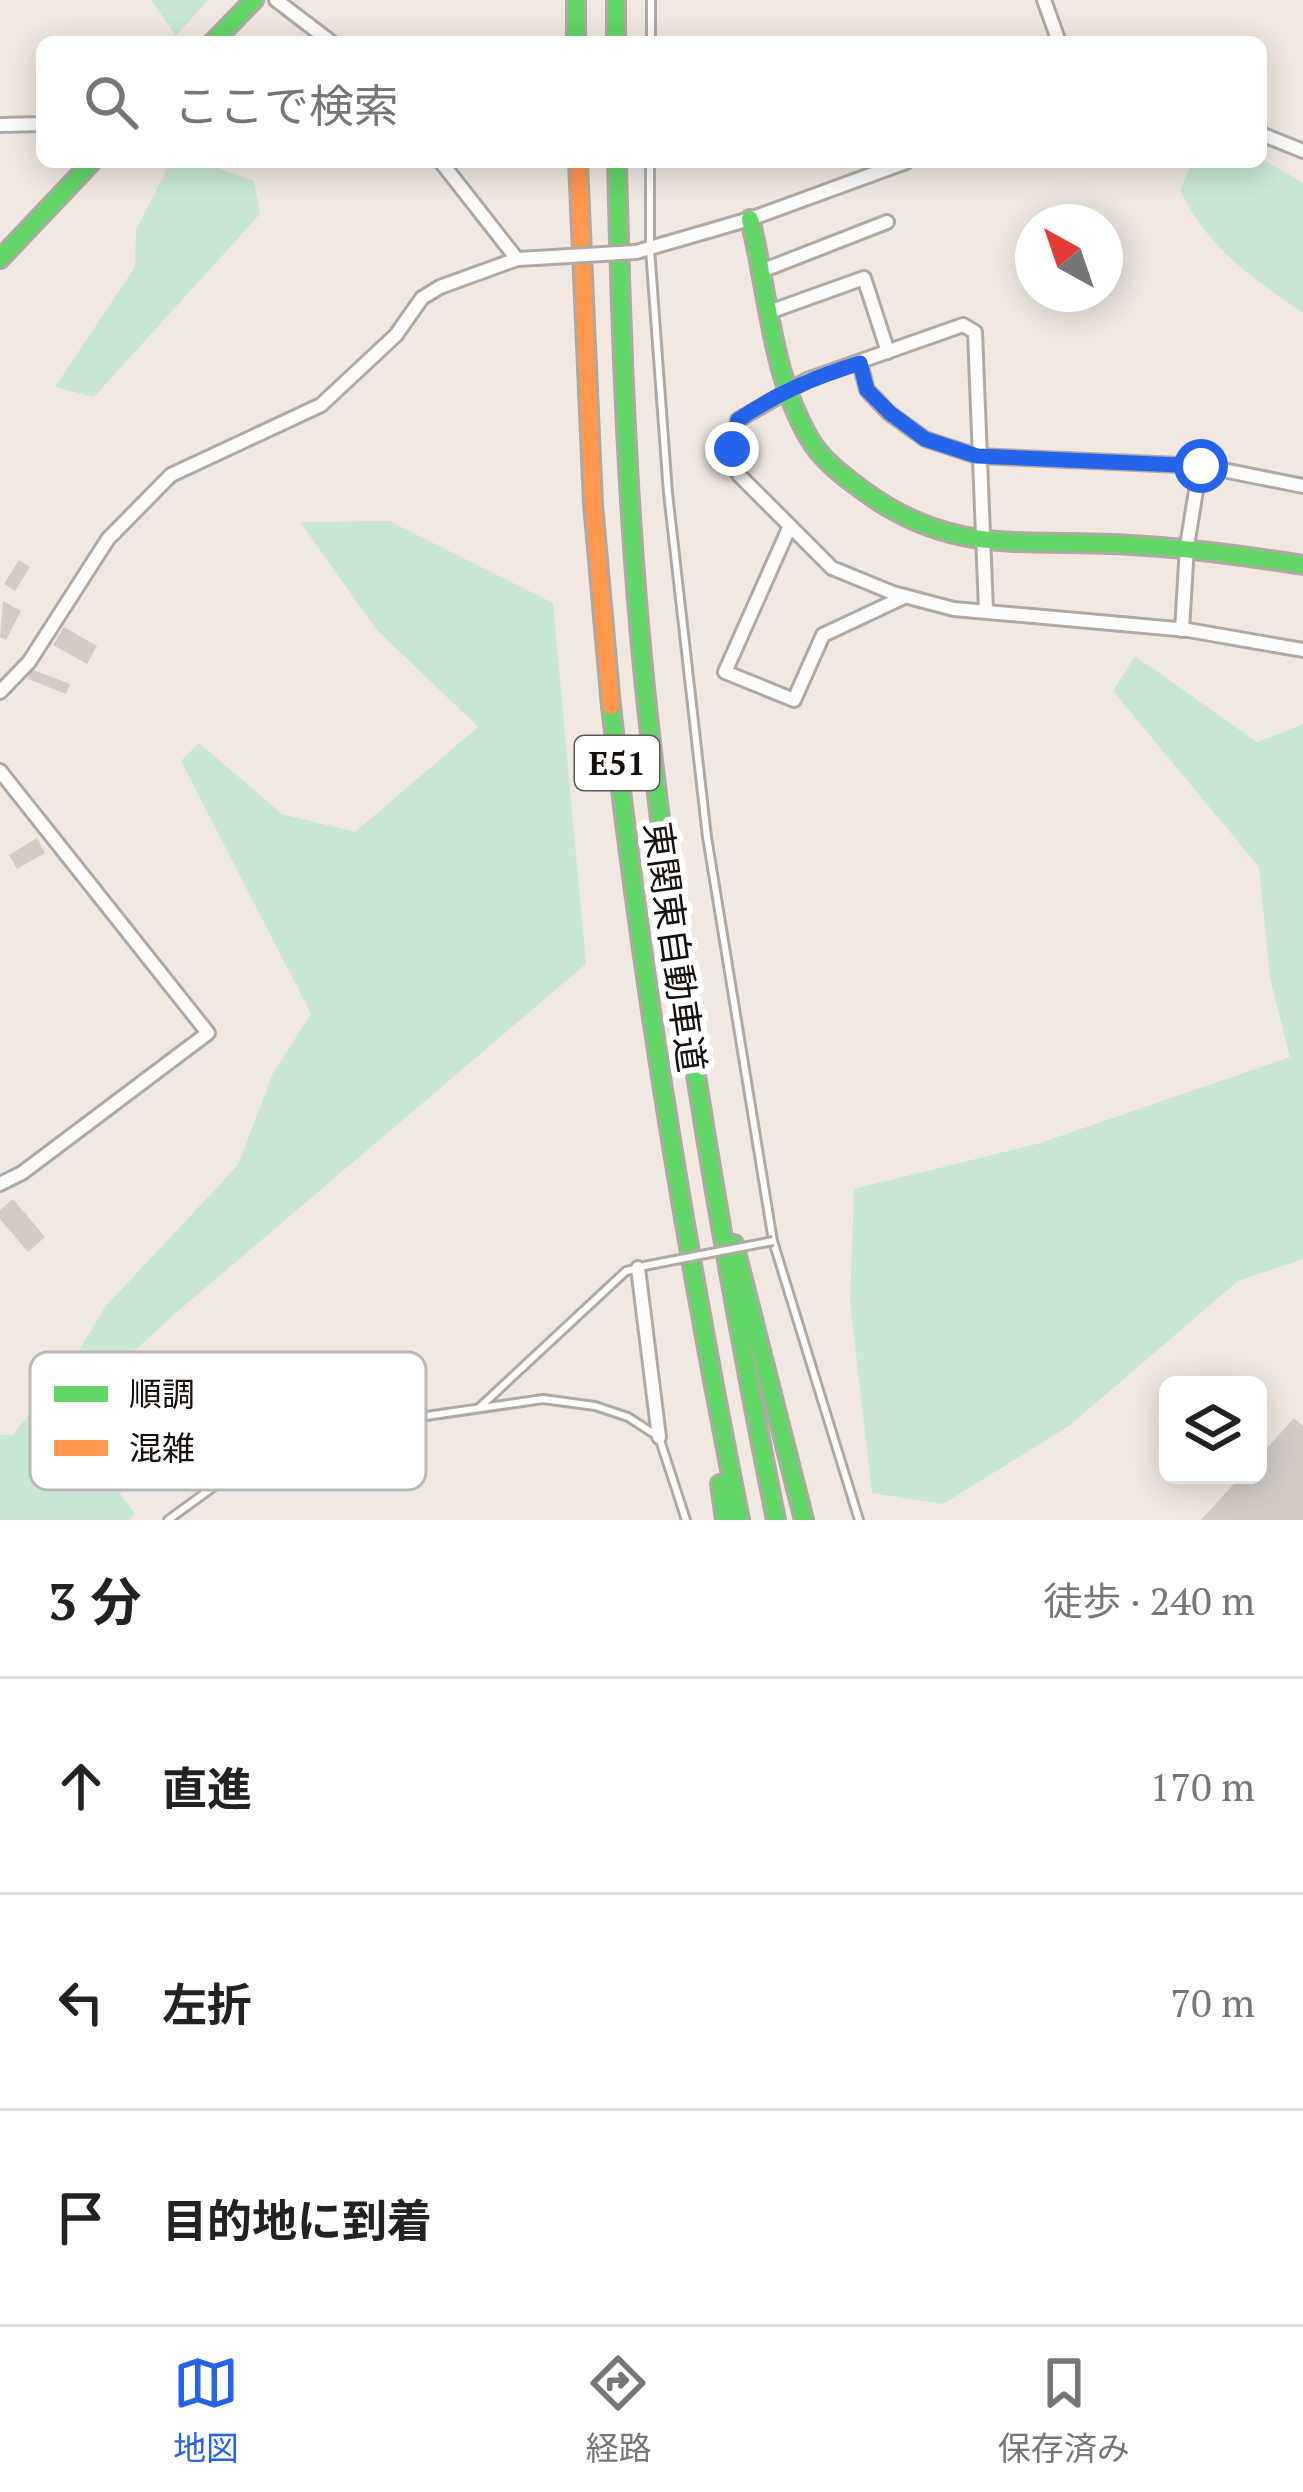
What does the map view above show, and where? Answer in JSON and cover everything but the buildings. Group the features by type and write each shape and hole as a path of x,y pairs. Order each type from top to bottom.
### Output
{"main road":[{"path":"219,36 254,0"},
{"path":"576,0 576,36"},
{"path":"616,0 616,36"},
{"path":"0,259 86,168"},
{"name":"東関東自動車道","path":"578,168 596,555 615,742 662,1101 740,1520"},
{"name":"東関東自動車道","path":"617,168 617,282 648,735 727,1276 776,1520"},
{"path":"750,219 764,270 776,356 788,388 811,442 860,489 931,530 982,537 1187,546 1303,565"},
{"path":"697,1092 804,1520"},
{"path":"707,1358 724,1520"}],"street":[{"path":"276,0 323,36"},
{"path":"1044,0 1057,36"},
{"path":"0,125 36,124"},
{"path":"1267,137 1303,152"},
{"path":"447,168 517,259"},
{"path":"0,692 29,662 108,539 171,475 321,405 384,347 422,298 440,287 517,259 643,251 750,219 890,168"},
{"path":"764,270 887,222"},
{"path":"769,312 864,278 888,352"},
{"path":"986,611 975,332 964,325 788,388 738,420 732,449 739,476 832,568 904,596 954,608 1182,630 1303,650"},
{"path":"860,363 867,390 890,413 925,439 977,456 1201,466 1303,485"},
{"path":"1182,630 1187,546 1201,466"},
{"path":"790,526 725,672 794,700 823,635 904,596"},
{"path":"0,771 208,1033 22,1174 0,1184"},
{"path":"641,1267 659,1437"}],"lane":[{"path":"651,0 651,36"},
{"path":"650,168 643,251 707,837 773,1241 859,1520"},
{"path":"479,1407 626,1271 773,1241"},
{"path":"426,1415 543,1399 572,1401 628,1417 659,1437 686,1520"},
{"path":"168,1520 209,1490"}],"green space":[{"path":"151,0 208,0 176,36"},
{"path":"1267,162 1303,183 1303,313 1218,246 1180,190 1190,168 1267,168"},
{"path":"168,168 218,168 254,181 260,214 94,397 55,387 135,267 136,230"},
{"path":"389,521 553,603 586,964 133,1352 78,1352 105,1307 238,1165 273,1073 311,1014 181,761 199,743 282,814 355,832 478,727 376,629 300,522"},
{"path":"1135,656 1257,742 1303,724 1303,1259 1238,1281 1069,1426 943,1504 872,1493 850,1302 854,1189 1040,1143 1290,1057 1270,978 1259,867 1113,691"},
{"path":"30,1413 30,1490 118,1490 135,1514 129,1520 0,1520 0,1435 12,1435"}],"traffic: fast":[{"path":"219,36 254,0"},
{"path":"576,0 576,36"},
{"path":"616,0 616,36"},
{"path":"0,259 86,168"},
{"path":"617,168 629,485 656,784 700,1100 776,1520"},
{"path":"750,219 778,359 796,413 826,460 895,511 927,526 991,540 1153,546 1303,565"},
{"path":"611,706 667,1114 740,1520"},
{"path":"734,1244 804,1520"},
{"path":"720,1484 725,1520"}],"traffic: slow":[{"path":"578,168 593,504 611,706"}],"route":[{"path":"732,449 738,420 763,403 807,380 860,363 867,390 890,413 925,439 977,456 1201,466"}]}
